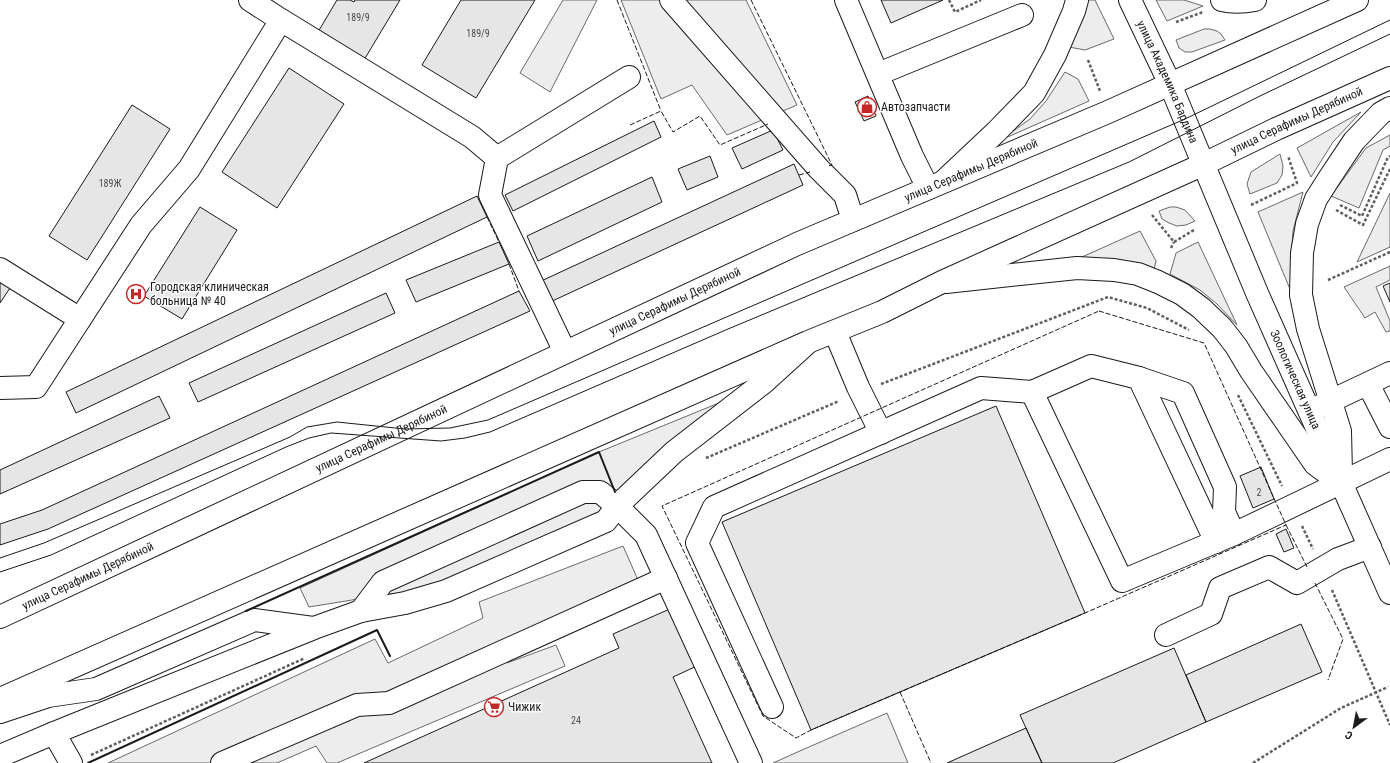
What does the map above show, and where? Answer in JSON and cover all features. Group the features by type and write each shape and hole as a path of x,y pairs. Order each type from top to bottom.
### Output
{"main road":[{"path":"250,0 472,137 497,158"},
{"path":"671,0 819,169 845,195 853,220"},
{"path":"846,0 912,156 935,186 1005,124 1034,93 1054,55 1074,11 1077,0"},
{"name":"улица Академика Бардина","path":"1130,0 1170,84 1204,164"},
{"path":"1219,4 1256,0"},
{"name":"улица Серафимы Дерябиной","path":"3,616 797,244 1108,112 1357,0"},
{"path":"878,74 1022,15"},
{"path":"0,388 36,387 141,225 189,169 281,20"},
{"path":"565,352 490,195 497,158 629,77"},
{"name":"улица Серафимы Дерябиной","path":"942,282 1390,78"},
{"path":"1341,483 1340,431 1308,330 1301,295 1302,253 1307,224 1316,199 1354,142 1381,113 1390,108"},
{"name":"Зоологическая улица","path":"1204,164 1257,293 1390,593"},
{"path":"0,699 808,342 882,312 942,282 1077,268 1114,270 1138,274 1182,294 1201,308 1222,328 1236,346 1251,371 1315,464 1341,483"},
{"path":"0,269 80,319"},
{"path":"835,332 861,392 881,433"},
{"path":"0,756 54,732 314,628 361,611 405,604 446,591 606,521 617,506 674,452 763,383 808,342"},
{"path":"772,707 696,543 714,507 981,388 1032,392 1091,366 1140,378 1183,393 1225,487 1225,538"},
{"path":"1309,411 1390,373"},
{"path":"1140,378 1225,538"},
{"path":"1368,384 1390,427"},
{"path":"1032,392 1122,581 1225,538 1390,459"},
{"path":"361,611 383,582 583,492 600,492 617,506 646,535 751,763"},
{"path":"1166,635 1211,614 1220,588 1269,567 1297,583 1338,560 1370,548"},
{"path":"222,763 356,704 389,703 666,578"},
{"path":"0,712 48,696 96,689 254,620 314,628"},
{"path":"54,732 80,760"}],"path":[{"path":"949,0 955,12 981,0"},
{"path":"1176,22 1219,4"},
{"path":"1088,60 1108,112"},
{"path":"1251,205 1297,183 1288,156"},
{"path":"1338,204 1362,216 1388,157 1390,156"},
{"path":"1330,207 1363,225 1390,169"},
{"path":"1152,215 1174,242"},
{"path":"1171,248 1174,242 1194,230"},
{"path":"1328,280 1390,252"},
{"path":"674,452 694,460 709,457 861,392 1108,297 1147,308 1192,332"},
{"path":"1236,392 1323,568 1375,693 1390,725"},
{"path":"80,760 312,655"},
{"path":"1253,763 1341,708 1388,687"}],"shaded area":[{"path":"563,0 597,0 550,92 520,73"},
{"path":"621,0 746,0 797,105 727,135 692,85 661,99"},
{"path":"1086,0 1095,0 1114,39 1085,50 1069,47"},
{"path":"1156,0 1184,0 1203,6 1167,21"},
{"path":"1204,29 1217,31 1225,40 1192,52 1185,52 1179,48 1176,40"},
{"path":"1065,72 1078,79 1089,101 1001,140 1030,119 1046,101"},
{"path":"1361,112 1333,142 1311,177 1297,148"},
{"path":"1390,135 1390,146 1383,150 1359,208 1331,196 1366,148"},
{"path":"1280,154 1283,166 1282,175 1277,183 1250,194 1247,184 1251,172"},
{"path":"1303,192 1293,231 1291,261 1292,294 1258,212"},
{"path":"1390,193 1390,247 1357,262"},
{"path":"1170,207 1185,210 1195,221 1186,225 1177,226 1169,223 1162,219 1159,211"},
{"path":"1140,231 1156,261 1153,274 1073,261"},
{"path":"1198,242 1237,325 1217,304 1200,290 1170,274 1176,253"},
{"path":"1390,266 1390,280 1376,287 1390,321 1390,331 1386,332 1375,312 1365,318 1344,287"},
{"path":"731,398 590,534 445,594 389,594 309,607 300,588 599,452"},
{"path":"623,546 638,580 498,649 507,663 556,645 565,666 337,763 327,763 316,746 277,763 108,763 375,639 388,663 483,618 479,602"},
{"path":"887,713 908,763 773,763 802,750"}],"building":[{"path":"337,0 350,0 354,2 355,0 400,0 364,60 318,32"},
{"path":"461,0 535,0 476,98 422,65"},
{"path":"881,0 943,0 891,23"},
{"path":"289,68 344,104 277,208 222,172"},
{"path":"868,96 876,116 864,121 855,102"},
{"path":"132,105 170,129 87,260 49,236"},
{"path":"654,121 661,137 513,211 505,195"},
{"path":"773,130 783,150 742,169 732,148"},
{"path":"710,156 718,177 687,190 678,169"},
{"path":"794,164 803,185 548,303 539,282"},
{"path":"652,177 662,202 538,261 527,236"},
{"path":"477,196 487,217 76,413 66,392"},
{"path":"200,207 237,230 182,319 144,296"},
{"path":"499,242 509,264 416,302 406,280"},
{"path":"0,282 10,288 0,303"},
{"path":"1390,283 1390,302 1383,286"},
{"path":"519,291 530,311 48,529 0,545 0,524 42,510"},
{"path":"386,293 395,313 198,402 189,383"},
{"path":"159,396 170,418 0,494 0,470"},
{"path":"996,406 1085,613 811,730 722,522"},
{"path":"1261,467 1274,499 1253,508 1240,476"},
{"path":"1286,529 1294,548 1284,552 1276,534"},
{"path":"672,608 699,665 673,677 712,763 364,763 619,648 613,634"},
{"path":"1301,624 1322,672 1206,722 1186,675"},
{"path":"1174,648 1206,722 1113,763 1042,763 1020,715"},
{"path":"1026,728 1042,763 947,763"}],"tram line":[{"path":"0,558 44,543 290,437 307,427 337,422 405,429 450,428 488,420 1185,119 1390,20"},
{"path":"0,572 51,555 286,447 309,438 331,433 441,441 465,438 490,432 728,329 1129,162 1260,96 1390,34"}],"fence":[{"path":"617,0 661,111"},
{"path":"751,0 832,165 828,166"},
{"path":"630,125 661,111 673,132 700,116 720,145 768,124"},
{"path":"799,175 810,172"},
{"path":"487,217 499,242"},
{"path":"509,264 519,291"},
{"path":"1099,311 1204,343 1286,525 811,730 796,738 763,716 662,506 1099,311"},
{"path":"1286,525 1308,569"},
{"path":"1315,583 1343,639 1328,680"},
{"path":"900,692 931,763"}],"wall":[{"path":"246,611 599,452 615,492"},
{"path":"88,763 377,630 390,656"}],"place":[{"name":"Автозапчасти","path":"867,107"},
{"name":"Городская клиническая больница № 40","path":"136,294"},
{"name":"Чижик","path":"494,707"}]}
